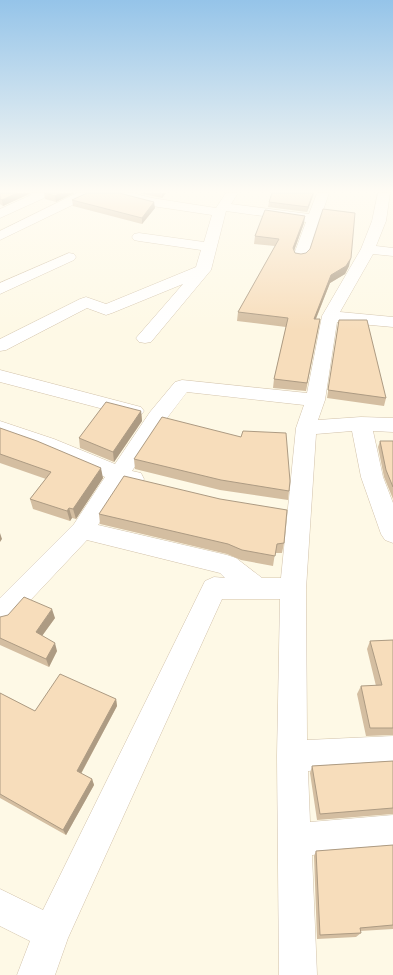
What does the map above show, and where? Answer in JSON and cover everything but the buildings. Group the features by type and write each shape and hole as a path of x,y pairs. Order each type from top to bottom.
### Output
{"street":[{"path":"150,238 210,247"},
{"path":"145,338 203,270 213,238"},
{"path":"300,257 307,238"},
{"path":"298,975 292,756 293,589 289,510 306,428 315,400 330,316 372,238"},
{"path":"368,248 393,252"},
{"path":"0,289 69,257"},
{"path":"0,346 86,302 106,310 203,270"},
{"path":"330,316 393,322"},
{"path":"1,378 157,417"},
{"path":"3,609 82,530 120,475 157,417 182,386 315,400"},
{"path":"306,428 361,424 393,425"},
{"path":"361,424 372,477 393,534"},
{"path":"0,428 47,444 120,475 150,483"},
{"path":"82,530 227,565 256,588"},
{"path":"36,975 51,933 214,588 293,589"},
{"path":"292,756 393,751"},
{"path":"294,840 393,832"},
{"path":"0,907 51,933"}]}
